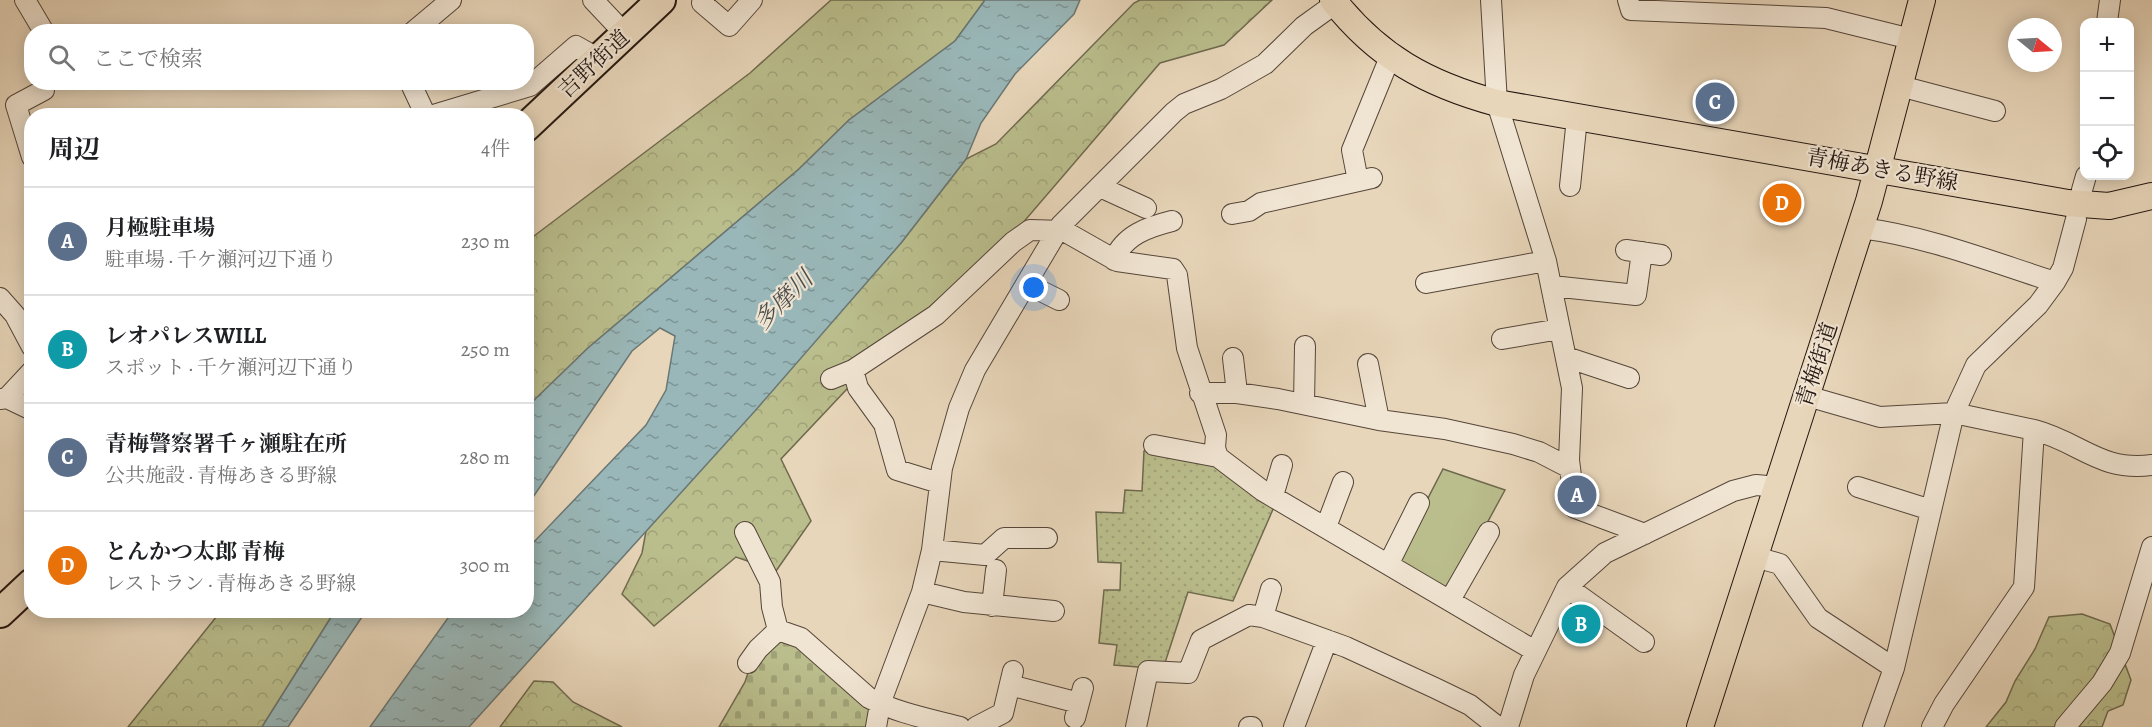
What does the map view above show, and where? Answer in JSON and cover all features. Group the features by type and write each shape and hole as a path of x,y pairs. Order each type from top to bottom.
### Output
{"highway":[{"name":"吉野街道","path":"534,120 661,0"},
{"path":"0,613 24,590"}],"main road":[{"name":"青梅街道","path":"1700,727 1878,170 1922,0"},
{"path":"1334,1 1368,40 1390,57 1436,83 1497,103 1573,117"},
{"name":"青梅あきる野線","path":"1573,117 2090,206 2120,204 2152,196"}],"street":[{"path":"25,0 39,24"},
{"path":"422,24 451,0"},
{"path":"593,0 625,34"},
{"path":"704,0 702,3 729,26 752,0"},
{"path":"1491,0 1497,103 1546,261 1572,388 1570,468 1575,508 1645,534"},
{"path":"1628,0 1631,10 1725,6 1777,7 1911,39"},
{"path":"2108,18 2110,0"},
{"path":"876,727 880,704 922,592 932,550 939,483 959,408 975,370 1058,231 1174,112 1191,100 1221,89 1265,64 1334,1"},
{"path":"534,82 576,45 599,59"},
{"path":"1244,218 1261,203 1365,179 1352,150 1390,57"},
{"path":"1900,86 1995,111"},
{"path":"24,131 16,105 44,90"},
{"path":"414,90 424,108"},
{"path":"455,108 516,90"},
{"path":"1570,186 1573,117"},
{"path":"1100,188 1146,208"},
{"path":"1873,727 1894,668 1954,413 1976,365 2038,304 2055,282 2063,268 2076,219"},
{"path":"1114,260 1125,242 1134,234 1172,221"},
{"path":"1860,228 1926,242 2055,282"},
{"path":"831,379 853,369 936,315 1013,242 1030,230 1065,231 1114,260 1173,269 1177,274 1187,348 1200,393 1216,435 1215,448 1218,457"},
{"path":"1552,286 1636,295 1643,252"},
{"path":"1426,283 1546,261"},
{"path":"1027,284 1059,300"},
{"path":"0,298 23,310"},
{"path":"1502,339 1560,329"},
{"path":"1304,404 1305,346"},
{"path":"1566,357 1629,378"},
{"path":"1233,358 1238,393"},
{"path":"1368,364 1379,420"},
{"path":"853,369 858,388 884,424 897,470 939,483"},
{"path":"24,379 4,398 24,407"},
{"path":"1200,393 1238,393 1513,444 1539,452 1570,468"},
{"path":"1807,396 1880,417 1954,413 2053,435 2113,465 2152,465"},
{"path":"1932,727 1944,704 2024,587 2034,430"},
{"path":"1154,445 1218,457 1273,496 1535,651"},
{"path":"1273,496 1282,465"},
{"path":"1326,527 1343,482"},
{"path":"1508,727 1517,694 1535,651 1567,587 1605,554 1745,486 1778,487"},
{"path":"1858,487 1931,510"},
{"path":"1389,563 1419,503"},
{"path":"745,532 770,582 778,630"},
{"path":"1450,600 1489,532"},
{"path":"932,550 985,555 1004,538 1038,534"},
{"path":"2065,727 2111,668 2128,632 2127,624 2152,547"},
{"path":"1755,557 1780,564 1806,603 1824,623 1894,668"},
{"path":"992,606 996,570"},
{"path":"1567,587 1644,642"},
{"path":"1263,617 1271,589"},
{"path":"922,592 992,606 1054,611"},
{"path":"1136,727 1148,670 1188,673 1201,640 1249,615 1263,617 1327,640 1461,701 1498,727"},
{"path":"748,663 758,648 778,630"},
{"path":"778,630 801,638 869,698 880,704 894,710 960,727"},
{"path":"1294,727 1327,640"},
{"path":"976,727 1003,713 1011,678 1079,703"}],"green space":[{"path":"831,0 985,0 955,41 849,120 799,169 588,348 534,400 534,236 750,73"},
{"path":"1140,0 1272,0 1224,45 1160,63 1021,225 896,337 781,459 811,521 776,571 736,557 654,626 622,594 642,553 646,531 901,243 966,159 996,144 1134,3"},
{"path":"1149,448 1214,465 1274,507 1233,601 1188,592 1163,669 1114,665 1117,645 1099,643 1104,590 1120,590 1121,563 1098,562 1096,512 1123,513 1125,490 1142,491 1144,451"},
{"path":"1443,469 1505,490 1449,593 1399,564 1397,558"},
{"path":"2082,614 2110,624 2131,680 2123,705 2108,711 2102,727 1986,727 2006,702 2015,681 2035,649 2049,617"},
{"path":"215,618 331,618 262,727 128,727"},
{"path":"774,640 797,642 873,707 872,727 719,727 745,682 750,667"},
{"path":"534,681 553,682 573,702 622,727 500,727"}],"water":[{"name":"多摩川","path":"985,0 1080,0 1074,14 1015,74 981,123 966,159 901,243 754,412 469,727 370,727 448,618 534,618 534,542 646,425 666,390 675,336 660,328 632,351 534,496 534,400 588,348 799,169 849,120 955,41"},
{"path":"331,618 361,618 288,727 262,727"}],"place":[{"name":"青梅警察署千ヶ瀬駐在所","path":"1715,102"},
{"name":"とんかつ太郎 青梅","path":"1782,203"},
{"name":"月極駐車場","path":"1577,495"},
{"name":"レオパレスWILL","path":"1581,624"}]}
